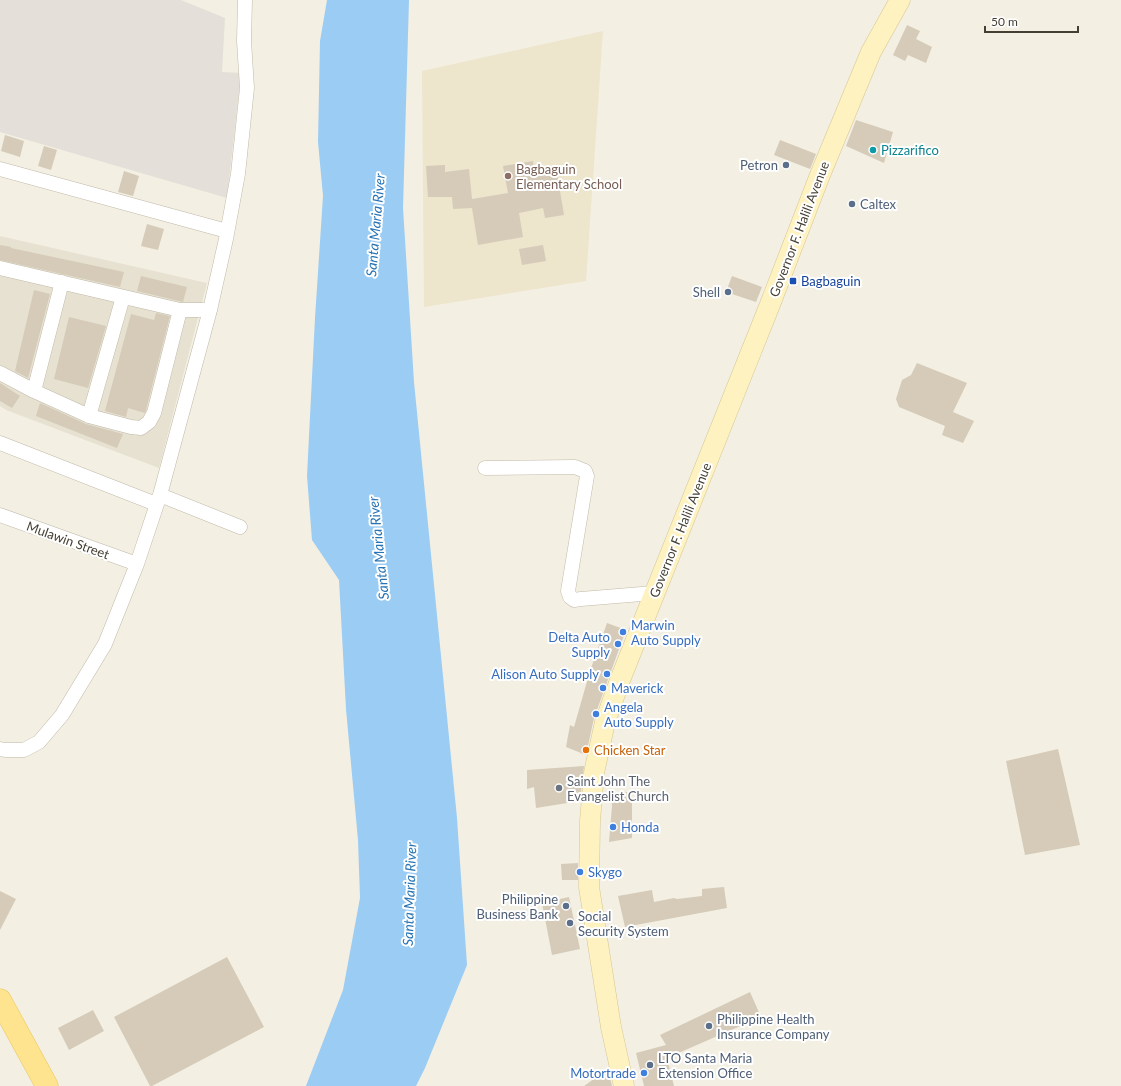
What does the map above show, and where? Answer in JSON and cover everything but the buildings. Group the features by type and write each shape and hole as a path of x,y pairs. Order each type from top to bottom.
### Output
{"main road":[{"name":"Governor F. Halili Avenue","path":"624,1086 611,1027 589,887 590,821 594,773 605,722 654,593 769,307 820,175 871,52 900,0"},
{"path":"0,1000 47,1086"}],"street":[{"path":"0,749 24,750 39,742 62,716 105,644 137,564 158,499 210,310 238,174 247,88 244,41 245,0"},
{"path":"0,169 227,231"},
{"path":"1,272 62,282 180,310 210,310"},
{"path":"34,391 62,282"},
{"path":"89,416 123,297"},
{"path":"0,373 34,391 89,416 131,427 141,428 149,422 154,413 180,310"},
{"path":"0,443 240,527"},
{"path":"485,468 575,467 586,472 588,476 568,591 570,597 574,600 654,593"},
{"name":"Mulawin Street","path":"0,515 137,564"}],"shaded area":[{"path":"0,0 181,0 225,18 222,72 241,73 227,198 0,132"},
{"name":"Bagbaguin Elementary School","path":"603,31 586,281 424,307 422,71"},
{"path":"0,236 207,283 159,468 6,410 0,406"}],"water":[{"name":"Santa Maria River","path":"327,0 409,0 403,208 414,382 457,818 467,965 425,1068 416,1086 306,1086 343,990 360,898 358,840 346,709 339,580 312,540 307,476 323,196 318,142 320,41"}],"place":[{"name":"Pizzarifico","path":"873,150"},
{"name":"Petron","path":"786,165"},
{"name":"Bagbaguin Elementary School","path":"508,176"},
{"name":"Caltex","path":"852,204"},
{"name":"Bagbaguin","path":"793,281"},
{"name":"Shell","path":"728,292"},
{"name":"Marwin Auto Supply","path":"623,632"},
{"name":"Delta Auto Supply","path":"618,644"},
{"name":"Alison Auto Supply","path":"607,674"},
{"name":"Maverick","path":"603,688"},
{"name":"Angela Auto Supply","path":"596,714"},
{"name":"Chicken Star","path":"586,750"},
{"name":"Saint John The Evangelist Church","path":"559,788"},
{"name":"Honda","path":"613,827"},
{"name":"Skygo","path":"580,872"},
{"name":"Philippine Business Bank","path":"566,906"},
{"name":"Social Security System","path":"570,923"},
{"name":"Philippine Health Insurance Company","path":"709,1026"},
{"name":"LTO Santa Maria Extension Office","path":"650,1065"},
{"name":"Motortrade","path":"644,1073"}]}
